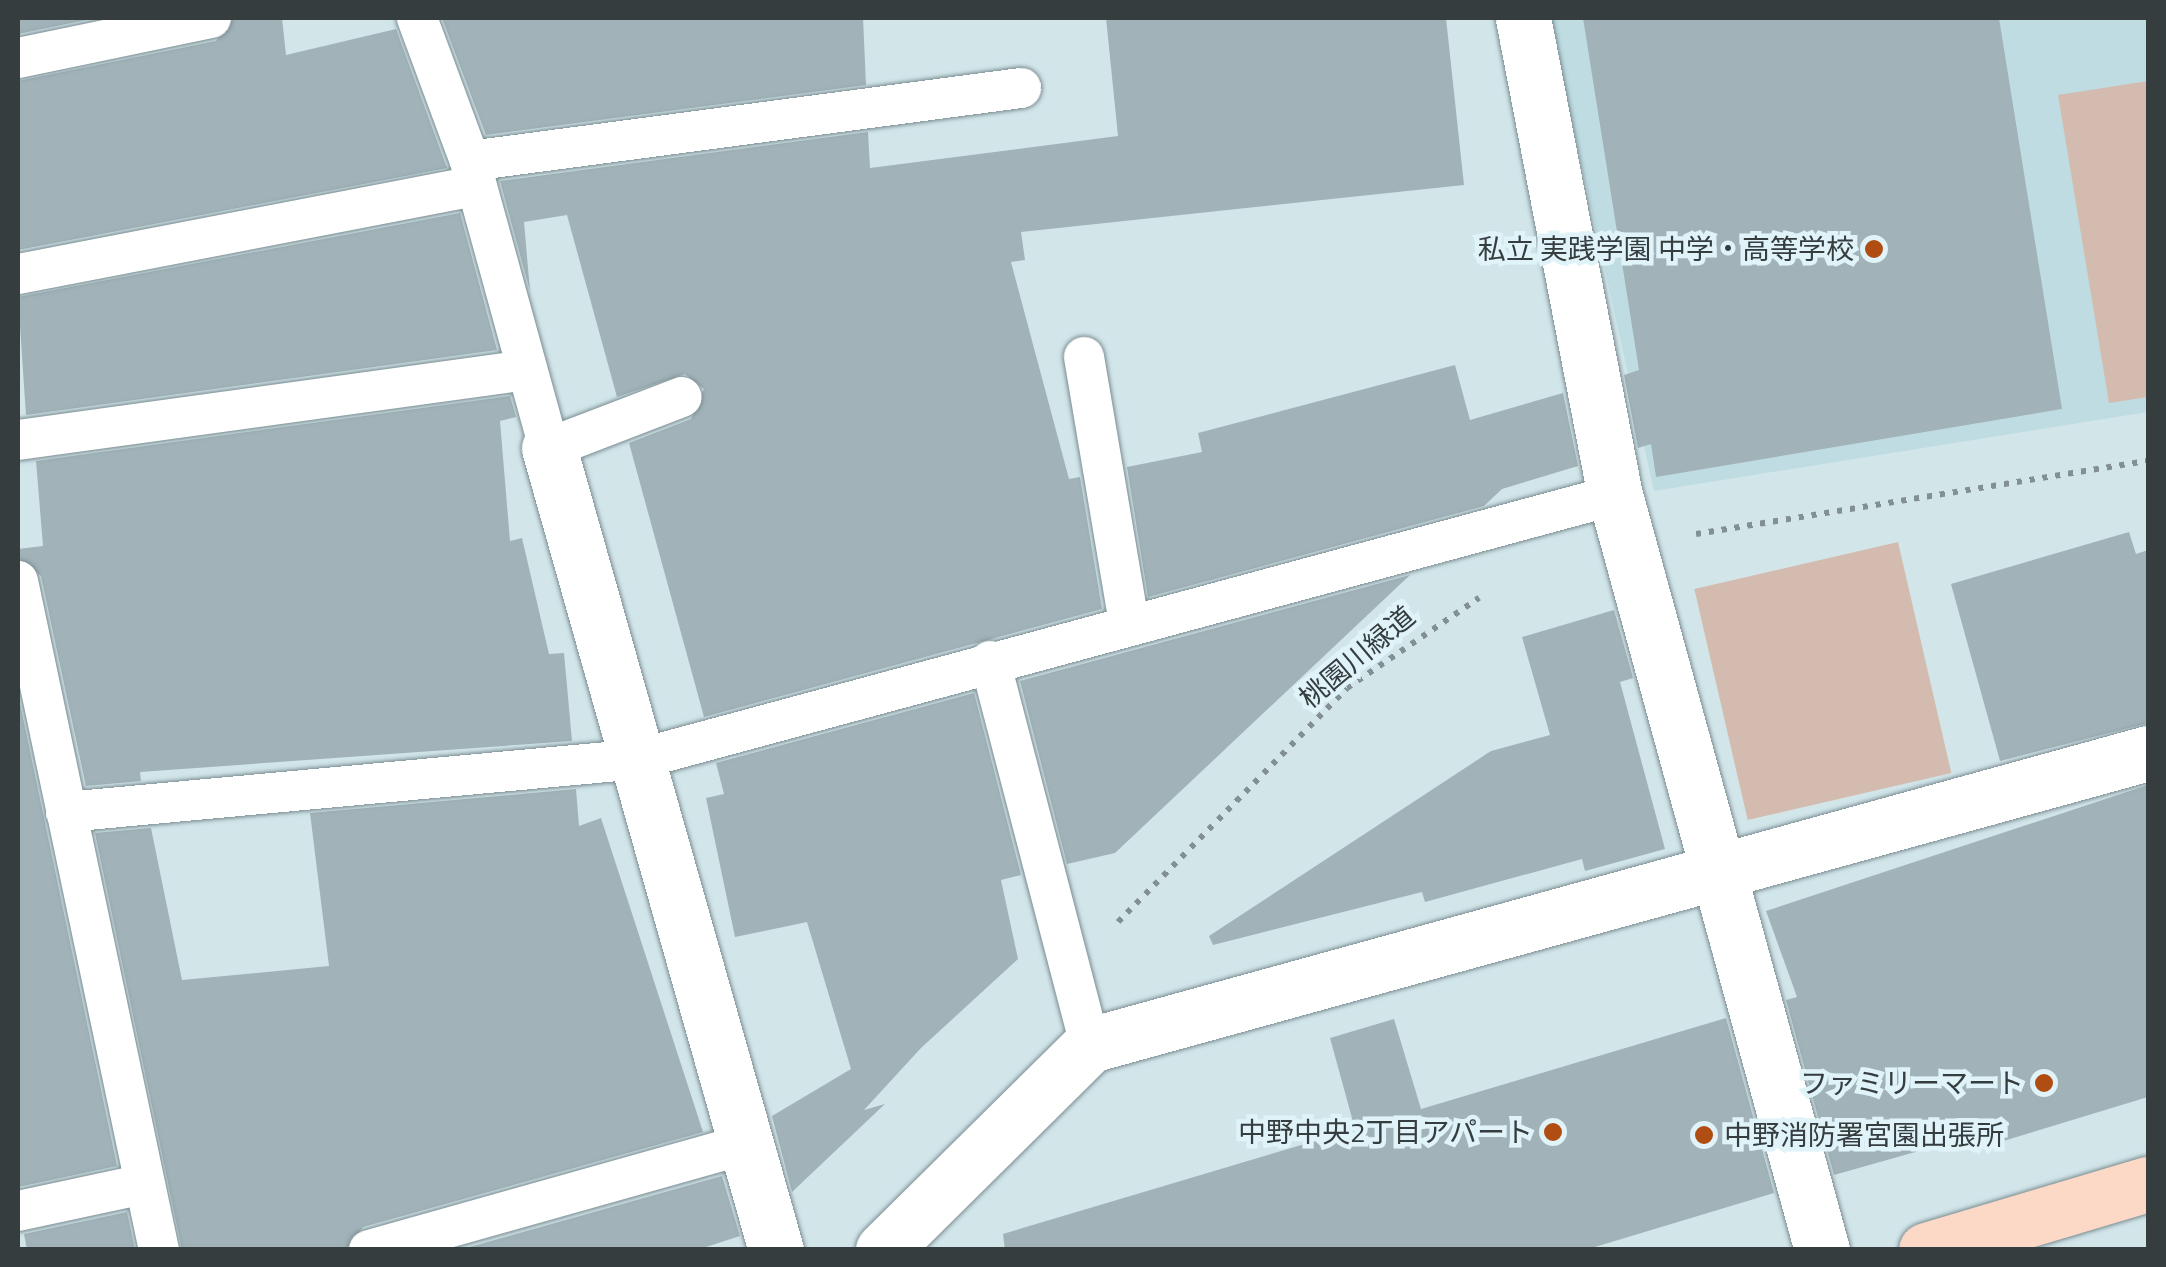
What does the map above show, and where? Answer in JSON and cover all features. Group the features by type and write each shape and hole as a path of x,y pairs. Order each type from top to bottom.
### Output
{"main road":[{"path":"1926,1250 2148,1184"}],"street":[{"path":"1523,18 1622,519 1822,1250"},
{"path":"549,448 640,758 776,1250"},
{"path":"884,1250 1090,1045 1718,879 2148,753"}],"lane":[{"path":"18,58 212,18"},
{"path":"417,18 474,174 549,448 682,397"},
{"path":"18,274 474,174 1021,88"},
{"path":"1084,358 1129,624"},
{"path":"18,440 526,370"},
{"path":"66,812 640,758 1129,624 1622,519"},
{"path":"18,580 31,728 66,812 159,1250"},
{"path":"990,662 1090,1045"},
{"path":"369,1250 747,1144"},
{"path":"18,1211 144,1184"}],"path":[{"path":"1622,519 2148,460"},
{"name":"桃園川緑道","path":"1072,970 1347,688 1487,594"}],"shaded area":[{"name":"私立 実践学園 中学・高等学校","path":"1549,18 2148,18 2148,412 1654,491"},
{"path":"2148,81 2148,397 2109,403 2058,95"},
{"path":"1898,542 1951,773 1748,820 1694,589"}],"building":[{"path":"18,18 96,18 18,34"},
{"path":"234,18 282,18 286,55 396,29 447,168 18,250 18,81 216,41"},
{"path":"442,18 863,18 866,85 486,135"},
{"path":"1106,18 1446,18 1464,185 1021,232 1025,260 1011,262 1069,479 1080,477 1102,609 704,717 629,443 691,419 704,389 685,374 617,397 567,215 524,222 530,291 500,181 868,132 870,168 1118,136"},
{"name":"私立 実践学園 中学・高等学校","path":"1583,18 1999,18 2062,409 1656,477 1651,444 1638,448 1624,375 1639,370"},
{"path":"460,213 497,350 26,415 18,297"},
{"path":"1455,365 1470,420 1563,393 1578,466 1502,489 1484,506 1148,597 1127,467 1202,452 1198,433"},
{"path":"510,396 516,417 500,421 510,541 522,538 549,654 564,653 572,741 140,772 141,781 86,786 41,576 18,558 18,549 43,546 36,461"},
{"path":"2129,532 2136,554 2148,550 2148,723 2000,761 1951,584"},
{"path":"1410,575 1115,853 1067,864 1020,681"},
{"path":"1614,610 1633,678 1620,682 1665,849 1585,871 1582,859 1425,902 1422,892 1213,945 1209,936 1491,751 1550,735 1522,637"},
{"path":"974,693 1021,875 1001,880 1018,959 921,1048 864,1110 885,1104 792,1192 772,1116 851,1069 807,922 735,937 706,798 724,794 716,763"},
{"path":"18,694 117,1166 18,1187"},
{"path":"2148,785 2148,1097 1990,1145 1986,1132 1834,1175 1786,1000 1797,997 1766,911"},
{"path":"576,789 579,826 601,818 703,1132 363,1227 346,1250 182,1250 95,833 151,828 182,980 329,966 310,813"},
{"name":"中野中央2丁目アパート","path":"1726,1018 1774,1193 1585,1250 1005,1250 1003,1234 1355,1129 1330,1038 1394,1019 1421,1109"},
{"path":"722,1176 740,1236 697,1250 459,1250"},
{"path":"127,1212 135,1250 27,1250 24,1234"}],"place":[{"name":"私立 実践学園 中学・高等学校","path":"1874,249"},
{"name":"ファミリーマート","path":"2044,1083"},
{"name":"中野中央2丁目アパート","path":"1553,1132"},
{"name":"中野消防署宮園出張所","path":"1704,1135"}]}
